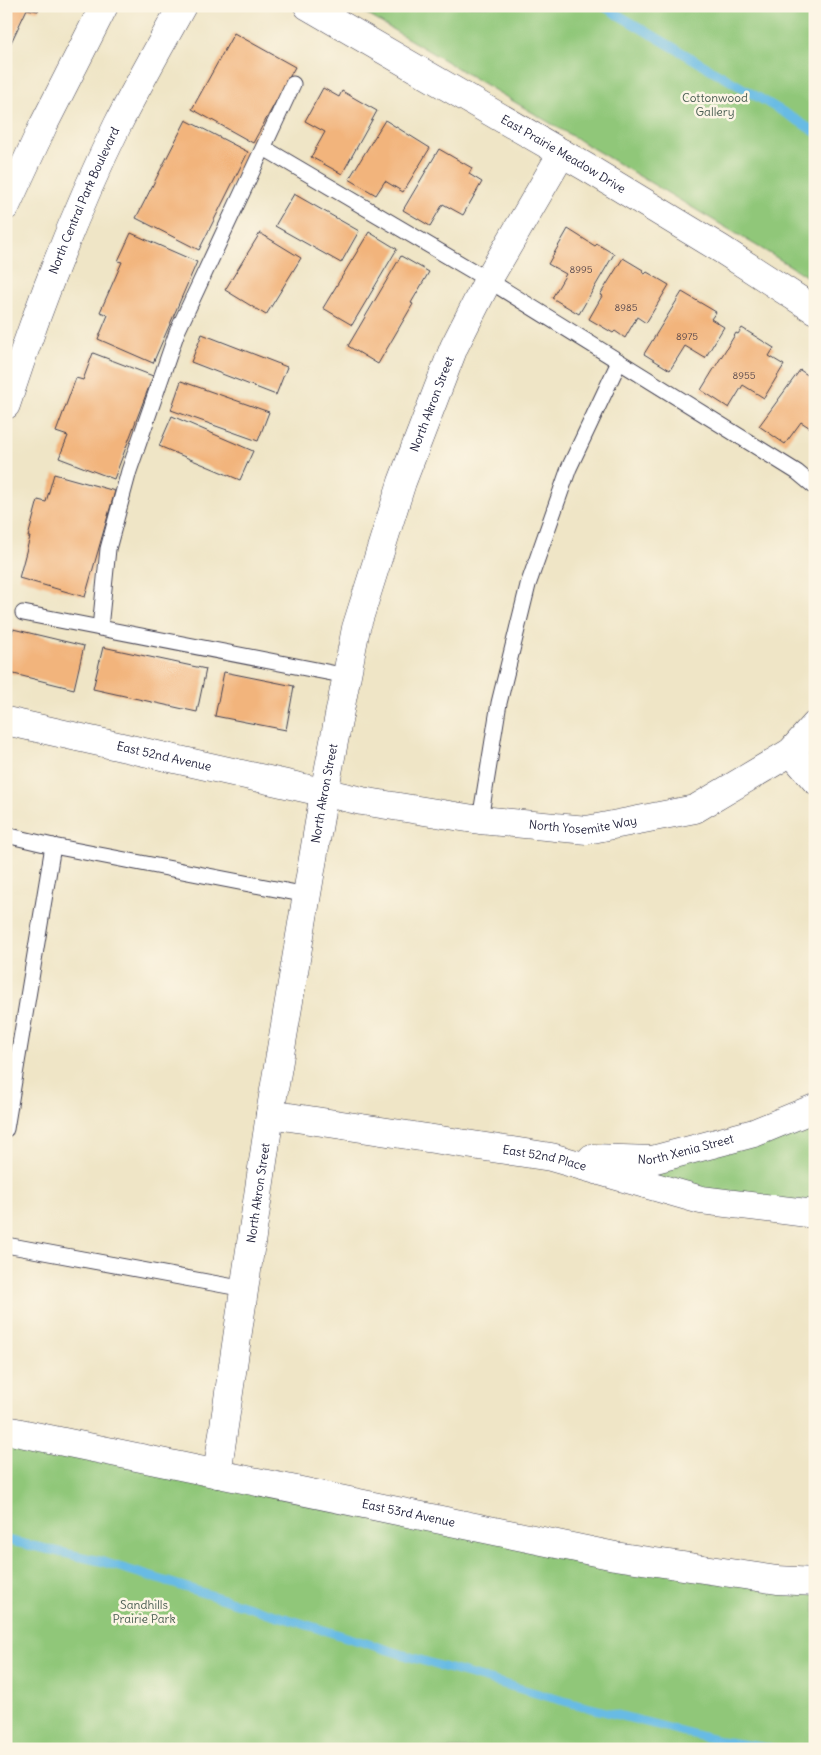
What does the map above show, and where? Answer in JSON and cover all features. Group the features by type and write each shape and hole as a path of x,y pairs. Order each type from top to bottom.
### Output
{"street":[{"path":"6,206 42,126 104,6"},
{"name":"North Central Park Boulevard","path":"6,405 37,315 88,190 117,127 182,6"},
{"name":"East Prairie Meadow Drive","path":"308,6 562,153 721,248 815,310"},
{"name":"North Akron Street","path":"217,1474 270,1114 324,793 356,628 402,482 454,348 488,280 562,153"},
{"name":"East 52nd Avenue","path":"6,721 324,793"},
{"name":"North Yosemite Way","path":"324,793 480,820 587,830 695,810 791,752 815,725"},
{"path":"791,752 815,780"},
{"name":"North Xenia Street","path":"551,1156 652,1160 754,1133 815,1108"},
{"name":"East 52nd Place","path":"270,1114 551,1156 701,1200 815,1214"},
{"name":"East 53rd Avenue","path":"6,1430 615,1556 777,1580 815,1582"}],"lane":[{"path":"100,628 108,549 129,471 177,332 293,84"},
{"path":"264,148 488,280 797,472 815,487"},
{"path":"480,820 499,703 528,585 569,468 619,362"},
{"path":"23,613 347,676"},
{"path":"6,835 307,895"},
{"path":"6,1129 54,846"},
{"path":"6,1245 244,1289"}],"green space":[{"name":"Cottonwood Gallery","path":"353,6 815,6 815,282 789,265"},
{"path":"815,1108 815,1214 551,1157 652,1160"},
{"name":"Sandhills Prairie Park","path":"6,1441 815,1594 815,1749 6,1749"}],"building":[{"path":"6,6 40,6 38,11 27,9 6,53"},
{"path":"234,33 295,67 253,143 192,109"},
{"path":"323,88 339,97 342,91 377,111 342,174 311,157 325,132 305,121"},
{"path":"186,120 248,152 199,250 136,218"},
{"path":"385,120 430,148 403,192 385,181 376,195 349,179"},
{"path":"439,149 472,168 469,174 482,182 463,215 443,204 430,226 403,210"},
{"path":"294,194 359,231 341,263 275,226"},
{"path":"568,229 595,246 597,244 614,254 579,314 552,298 566,274 548,264"},
{"path":"369,232 397,249 352,325 323,308"},
{"path":"131,233 197,262 153,363 98,339 108,315 100,312 122,262 118,261"},
{"path":"260,233 301,258 266,315 225,290"},
{"path":"401,256 429,272 411,303 413,304 378,364 348,346"},
{"path":"623,258 643,270 642,272 645,274 647,272 669,285 646,323 637,317 625,338 615,331 613,333 589,319 602,296 600,295"},
{"path":"682,292 716,312 711,319 724,327 705,358 685,346 670,370 644,354"},
{"path":"742,328 774,348 769,356 784,365 764,398 743,385 729,408 701,390 736,333 738,334"},
{"path":"202,334 287,367 276,395 191,362"},
{"path":"93,353 153,376 114,479 59,458 68,436 56,432 76,378 83,380"},
{"path":"800,370 815,380 815,431 801,422 785,444 759,426"},
{"path":"181,381 269,412 258,441 171,410"},
{"path":"172,416 253,451 240,480 159,446"},
{"path":"54,474 115,491 85,597 19,578 38,500 46,502"},
{"path":"13,629 84,646 74,689 6,672 6,658"},
{"path":"103,647 206,669 197,712 93,689"},
{"path":"224,672 294,686 286,730 215,716"}],"waterway":[{"path":"603,6 815,132"},
{"path":"6,1540 100,1561 443,1667 571,1703 720,1741 775,1749"}]}
